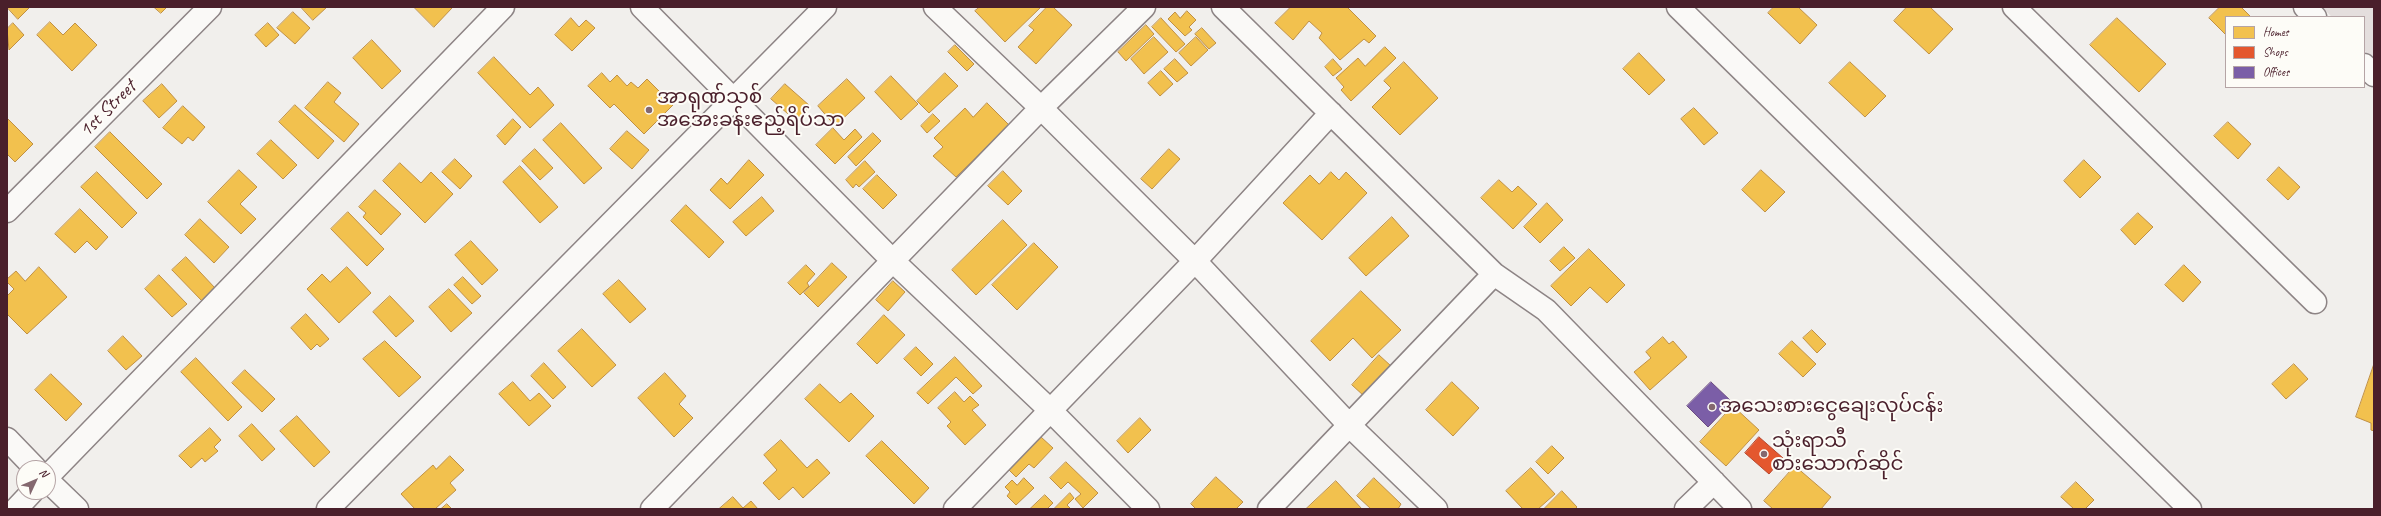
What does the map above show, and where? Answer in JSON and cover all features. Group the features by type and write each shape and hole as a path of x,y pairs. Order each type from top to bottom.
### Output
{"street":[{"name":"1st Street","path":"7,212 210,7"},
{"path":"56,468 503,7"},
{"path":"642,7 894,262 1051,411 1148,509"},
{"path":"328,509 825,7"},
{"path":"935,7 1041,108 1195,262 1350,426 1436,509"},
{"path":"652,509 894,262 1041,108 1144,7"},
{"path":"1223,7 1494,274 1546,310 1740,509"},
{"path":"1678,7 2190,509"},
{"path":"2014,7 2315,302"},
{"path":"2305,7 2314,16"},
{"path":"2365,66 2374,75"},
{"path":"955,509 1195,262 1331,114"},
{"path":"1269,509 1494,274"},
{"path":"7,439 27,460"},
{"path":"1686,509 1714,482"},
{"path":"56,489 77,509"},
{"path":"16,509 24,500"}],"shaded area":[{"path":"2322,7 2374,7 2374,60 2365,51 2365,16 2331,16"}],"building: Homes":[{"path":"7,7 30,7 18,19"},
{"path":"154,7 167,7 161,13"},
{"path":"301,7 327,7 313,20"},
{"path":"414,7 451,7 452,8 434,27"},
{"path":"980,7 1041,7 1005,42 975,11"},
{"path":"1047,7 1053,7 1072,25 1036,64 1018,47 1034,30 1029,26"},
{"path":"1291,7 1347,7 1376,36 1369,43 1364,39 1340,60 1319,38 1322,33 1309,21 1293,40 1275,23"},
{"path":"1774,7 1798,7 1817,25 1800,44 1768,13"},
{"path":"1907,7 1930,7 1953,29 1929,54 1894,21"},
{"path":"2220,7 2241,7 2250,16 2225,16 2225,34 2209,18"},
{"path":"1187,11 1196,20 1189,27 1192,30 1185,36 1168,19 1175,12 1180,18"},
{"path":"293,12 310,28 295,44 277,28"},
{"path":"571,18 579,27 586,20 595,28 572,51 555,35"},
{"path":"1161,18 1185,44 1176,52 1152,27"},
{"path":"2117,18 2166,64 2139,92 2090,45"},
{"path":"50,22 63,35 75,23 97,45 72,71 37,35"},
{"path":"13,23 24,35 9,50 7,29"},
{"path":"268,23 279,35 266,47 255,35"},
{"path":"1146,25 1154,34 1126,61 1118,52"},
{"path":"1202,28 1216,43 1209,49 1195,34"},
{"path":"1154,37 1168,52 1144,74 1131,59"},
{"path":"1196,37 1208,50 1191,66 1179,53"},
{"path":"372,40 401,71 382,89 353,58"},
{"path":"955,45 974,64 967,71 948,52"},
{"path":"1385,47 1396,58 1351,101 1341,90 1344,87 1336,78 1358,58 1365,66"},
{"path":"1639,53 1665,80 1649,95 1623,69"},
{"path":"494,57 530,95 538,87 554,105 530,128 478,73"},
{"path":"1175,59 1188,73 1177,82 1164,69"},
{"path":"1333,59 1342,69 1333,76 1325,67"},
{"path":"1404,62 1438,98 1400,135 1372,107 1391,88 1384,81"},
{"path":"1850,62 1886,96 1865,117 1829,83"},
{"path":"1161,71 1173,84 1160,96 1148,83"},
{"path":"602,73 610,82 617,75 627,86 631,82 638,88 647,79 673,105 644,134 614,104 610,108 588,86"},
{"path":"945,73 958,86 929,113 917,101"},
{"path":"891,76 918,104 901,120 875,92"},
{"path":"847,79 865,98 835,126 818,106"},
{"path":"328,82 341,93 334,102 359,124 344,142 305,108"},
{"path":"162,84 177,101 159,118 143,101"},
{"path":"785,84 810,106 796,121 771,99"},
{"path":"987,103 1009,125 956,177 933,156 943,147 934,138 965,108 973,117"},
{"path":"295,105 334,141 318,159 279,122"},
{"path":"183,106 205,127 193,141 188,137 182,144 163,128"},
{"path":"1694,108 1718,133 1704,145 1681,119"},
{"path":"933,114 940,121 927,133 921,126"},
{"path":"7,118 33,144 15,162 7,154"},
{"path":"513,119 521,127 505,145 497,136"},
{"path":"2228,122 2251,144 2238,159 2214,136"},
{"path":"561,123 602,168 584,184 543,140"},
{"path":"833,128 844,140 855,129 862,137 835,164 816,145"},
{"path":"627,131 649,150 632,169 610,149"},
{"path":"110,132 162,184 147,199 95,147"},
{"path":"873,133 881,141 856,166 848,157"},
{"path":"271,140 297,165 283,179 257,154"},
{"path":"535,149 553,168 540,180 522,161"},
{"path":"1169,149 1180,159 1152,189 1141,179"},
{"path":"455,159 472,176 460,189 442,172"},
{"path":"749,160 764,175 730,209 710,190 721,178 727,184"},
{"path":"2084,160 2101,177 2080,198 2064,181"},
{"path":"865,161 875,172 859,187 856,184 853,188 846,180"},
{"path":"400,163 421,183 431,172 453,194 425,223 383,181"},
{"path":"520,166 558,207 540,223 503,182"},
{"path":"2279,167 2300,187 2288,200 2267,180"},
{"path":"239,170 257,187 240,204 256,219 241,234 208,202"},
{"path":"1761,170 1785,192 1765,212 1742,190"},
{"path":"1003,171 1022,191 1008,205 988,186"},
{"path":"97,172 137,213 122,228 81,187"},
{"path":"1331,172 1339,180 1346,172 1367,193 1322,240 1283,203 1310,175 1319,184"},
{"path":"877,175 897,195 883,209 863,189"},
{"path":"1499,180 1512,192 1518,186 1537,204 1513,229 1481,198"},
{"path":"375,190 401,214 381,235 363,217 366,213 359,207"},
{"path":"762,197 774,211 746,236 733,222"},
{"path":"1547,203 1563,220 1540,243 1524,227"},
{"path":"686,205 724,242 709,258 671,221"},
{"path":"80,209 108,237 96,250 87,241 75,253 55,234"},
{"path":"348,212 384,249 367,266 331,229"},
{"path":"2138,213 2153,227 2135,245 2121,230"},
{"path":"1392,217 1409,236 1366,276 1349,258"},
{"path":"200,219 229,247 214,263 185,235"},
{"path":"1003,220 1027,245 976,295 952,270"},
{"path":"471,241 498,270 482,285 455,255"},
{"path":"1034,243 1058,267 1017,310 992,285"},
{"path":"1564,247 1575,258 1560,271 1550,261"},
{"path":"1589,249 1625,285 1607,303 1590,287 1571,306 1551,286"},
{"path":"186,257 215,288 202,301 172,270"},
{"path":"832,263 847,277 818,307 804,293"},
{"path":"806,265 815,274 807,283 809,286 800,295 788,283"},
{"path":"2184,265 2201,282 2183,302 2165,285"},
{"path":"39,267 67,297 27,334 7,314 7,296 14,289 7,282 7,279 16,271 25,281"},
{"path":"347,267 371,293 339,323 307,289 322,274 330,282"},
{"path":"159,275 187,304 172,317 145,289"},
{"path":"463,277 481,296 472,304 454,285"},
{"path":"619,280 646,309 630,323 603,294"},
{"path":"893,281 905,292 888,311 876,300"},
{"path":"449,289 472,313 451,332 429,307"},
{"path":"1361,291 1401,330 1372,358 1353,338 1330,361 1311,341"},
{"path":"390,296 414,321 396,337 373,312"},
{"path":"306,314 329,339 320,347 317,344 311,350 291,328"},
{"path":"884,315 905,335 877,364 857,344"},
{"path":"582,329 616,365 592,387 558,351"},
{"path":"1812,330 1826,344 1817,353 1803,338"},
{"path":"123,336 142,356 126,370 108,351"},
{"path":"1663,337 1669,344 1673,341 1687,357 1650,390 1634,372 1651,358 1646,352"},
{"path":"385,341 421,377 399,397 363,359"},
{"path":"1792,341 1816,364 1803,377 1779,354"},
{"path":"916,347 933,364 921,376 904,359"},
{"path":"1379,355 1391,366 1364,396 1352,385"},
{"path":"955,357 982,386 973,394 956,377 928,404 917,393"},
{"path":"196,358 242,407 228,421 181,372"},
{"path":"544,363 566,387 553,399 531,376"},
{"path":"2294,364 2308,379 2286,399 2272,384"},
{"path":"2374,364 2374,431 2371,430 2371,423 2356,417"},
{"path":"245,370 275,399 262,412 232,383"},
{"path":"665,373 686,396 679,404 693,418 674,437 638,398"},
{"path":"51,374 82,404 66,421 35,390"},
{"path":"513,382 530,401 539,393 551,406 529,426 499,394"},
{"path":"1452,382 1479,408 1453,436 1426,410"},
{"path":"820,384 840,403 851,393 874,416 849,442 805,399"},
{"path":"955,392 964,402 970,396 979,405 972,410 986,425 965,445 947,426 951,422 938,408"},
{"path":"1733,406 1759,430 1726,466 1700,442"},
{"path":"297,416 330,452 314,467 280,431"},
{"path":"1140,418 1151,430 1128,453 1117,441"},
{"path":"252,424 275,449 262,461 239,436"},
{"path":"210,428 221,440 214,447 218,451 205,462 202,458 191,468 179,456"},
{"path":"1041,437 1053,448 1034,468 1029,464 1016,477 1009,470"},
{"path":"781,440 807,468 817,459 830,473 803,498 793,487 779,500 763,483 777,470 764,455"},
{"path":"882,441 929,488 914,504 866,456"},
{"path":"1552,446 1564,458 1548,474 1536,462"},
{"path":"450,456 464,470 450,483 456,490 435,509 415,509 401,494 433,465 436,469"},
{"path":"1066,462 1098,493 1083,508 1075,499 1081,494 1068,482 1061,489 1050,478"},
{"path":"1795,466 1831,497 1821,509 1773,509 1764,501"},
{"path":"1531,468 1555,494 1538,509 1523,509 1506,491"},
{"path":"1216,477 1243,502 1236,509 1196,509 1191,504"},
{"path":"1024,478 1034,488 1016,505 1007,496 1010,492 1005,487 1012,480 1017,485"},
{"path":"1374,478 1401,504 1398,509 1371,509 1357,496"},
{"path":"1336,481 1362,509 1306,509"},
{"path":"2076,482 2094,500 2085,509 2074,509 2061,497"},
{"path":"1562,491 1577,507 1575,509 1544,509"},
{"path":"1070,493 1074,498 1067,505 1071,509 1054,509"},
{"path":"1045,495 1053,503 1047,509 1030,509"},
{"path":"733,497 743,508 751,501 758,509 719,509"},
{"path":"447,504 452,509 441,509"}],"building: Shops":[{"path":"1759,437 1783,458 1769,474 1745,453"}],"building: Offices":[{"path":"1711,382 1732,402 1708,427 1687,406"}],"place":[{"name":"အာရုဏ်သစ် အအေးခန်းဧည့်ရိပ်သာ","path":"649,110"},
{"name":"အသေးစားငွေချေးလုပ်ငန်း","path":"1712,407"},
{"name":"သုံးရာသီ စားသောက်ဆိုင်","path":"1764,454"}]}
